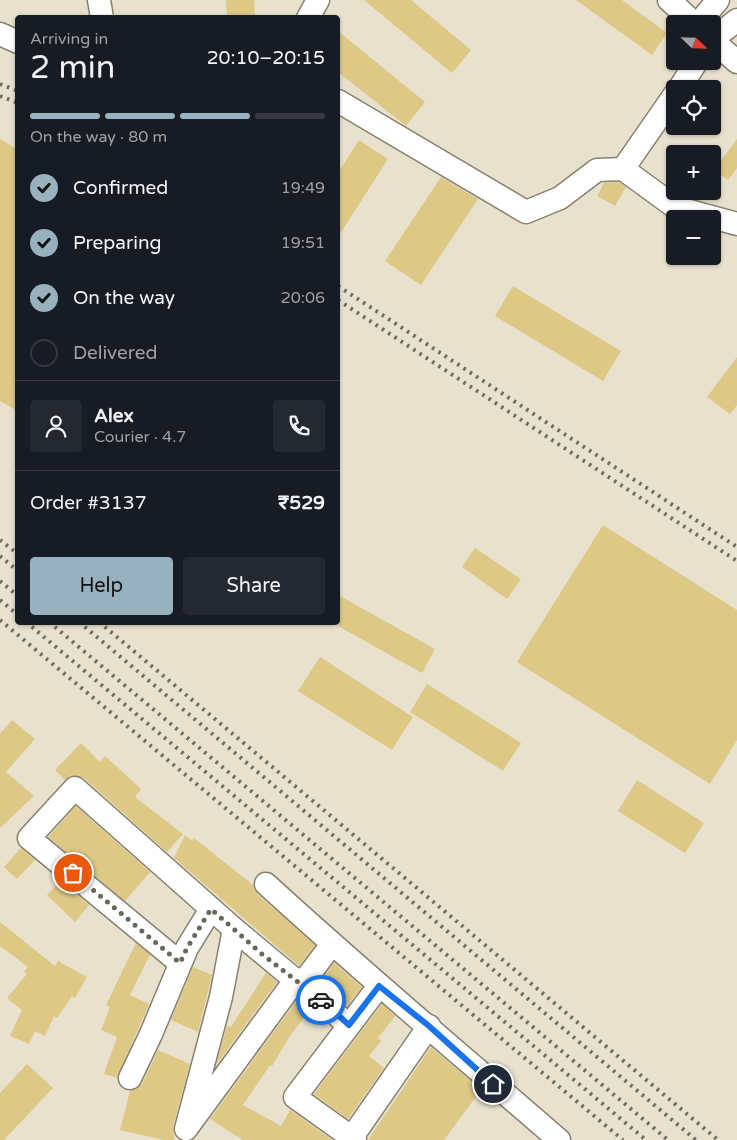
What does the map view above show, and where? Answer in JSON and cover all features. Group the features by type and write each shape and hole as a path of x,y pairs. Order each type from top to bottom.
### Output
{"street":[{"path":"99,0 102,15"},
{"path":"310,15 318,0"},
{"path":"669,0 686,15"},
{"path":"705,15 718,0"},
{"path":"721,33 737,20"},
{"path":"0,34 15,41"},
{"path":"721,48 737,62"},
{"path":"340,102 526,212 560,198 597,170 623,170 676,207 737,224"},
{"path":"623,170 666,107"},
{"path":"180,963 29,838 75,788 234,929 349,1025"},
{"path":"266,884 379,986 429,1026 558,1140"},
{"path":"130,1078 152,1034 187,948 211,909"},
{"path":"185,1135 221,997 234,929"},
{"path":"185,1135 299,982 332,944"},
{"path":"379,986 295,1097 352,1139 429,1026"}],"building":[{"path":"226,0 254,0 255,15 227,15"},
{"path":"364,0 411,0 471,50 452,73"},
{"path":"576,0 622,0 666,32 652,55"},
{"path":"340,33 425,102 406,126 340,74"},
{"path":"0,139 15,148 15,409 0,401"},
{"path":"737,139 737,168 728,180 721,175 721,161"},
{"path":"359,140 388,159 340,234 340,170"},
{"path":"441,177 478,199 421,285 385,261"},
{"path":"619,182 626,187 615,206 597,196 604,183"},
{"path":"513,286 621,351 603,381 495,316"},
{"path":"737,357 737,405 730,414 707,397"},
{"path":"603,525 737,610 737,740 710,784 517,662"},
{"path":"475,548 521,579 507,599 462,567"},
{"path":"340,596 435,649 422,673 338,626 340,625"},
{"path":"320,657 413,717 392,750 298,691"},
{"path":"427,684 521,743 503,771 410,712"},
{"path":"12,720 35,739 6,772 34,796 0,828 0,734"},
{"path":"81,743 100,762 105,756 141,789 135,797 183,834 167,852 84,778 71,775 65,780 55,770"},
{"path":"637,780 704,823 685,853 618,811"},
{"path":"76,806 150,872 125,901 48,837"},
{"path":"185,835 192,841 194,838 253,885 257,894 315,945 299,966 174,858"},
{"path":"21,848 35,860 17,879 4,867"},
{"path":"60,881 89,905 75,922 47,895"},
{"path":"0,922 55,966 58,961 87,977 75,998 72,996 57,1018 54,1016 45,1036 35,1031 29,1044 10,1036 22,1010 7,998 27,974 24,972 28,967 0,946"},
{"path":"136,943 150,955 130,995 149,1004 117,1078 104,1074 117,1037 101,1030 110,1007 106,1005"},
{"path":"334,963 362,987 347,1006 319,983"},
{"path":"193,967 212,975 198,1032 171,1020"},
{"path":"266,973 277,982 216,1065 227,1026 231,1027"},
{"path":"298,999 312,1011 310,1015 307,1013 290,1036 272,1066 270,1065 243,1105 281,1126 290,1110 332,1140 243,1140 210,1119"},
{"path":"382,1004 395,1016 378,1038 381,1041 369,1056 384,1068 348,1119 314,1094"},
{"path":"431,1047 481,1090 444,1140 368,1140"},
{"path":"158,1050 190,1064 173,1126 174,1140 164,1140 120,1130 130,1091 137,1089 142,1084"},
{"path":"27,1064 53,1088 4,1140 0,1140 0,1093"}],"railway":[{"path":"0,84 15,90"},
{"path":"0,96 15,102"},
{"path":"340,287 737,547"},
{"path":"340,301 737,561"},
{"path":"0,540 15,552"},
{"path":"0,556 15,568"},
{"path":"0,581 15,594"},
{"path":"0,600 15,612"},
{"path":"0,620 623,1140"},
{"path":"30,625 646,1140"},
{"path":"53,625 668,1140"},
{"path":"83,625 696,1140"},
{"path":"103,625 718,1140"}],"way so far":[{"path":"73,873 180,963 211,909 262,954 321,1000"}],"route":[{"path":"321,1000 349,1025 379,986 429,1026 493,1084"}]}
